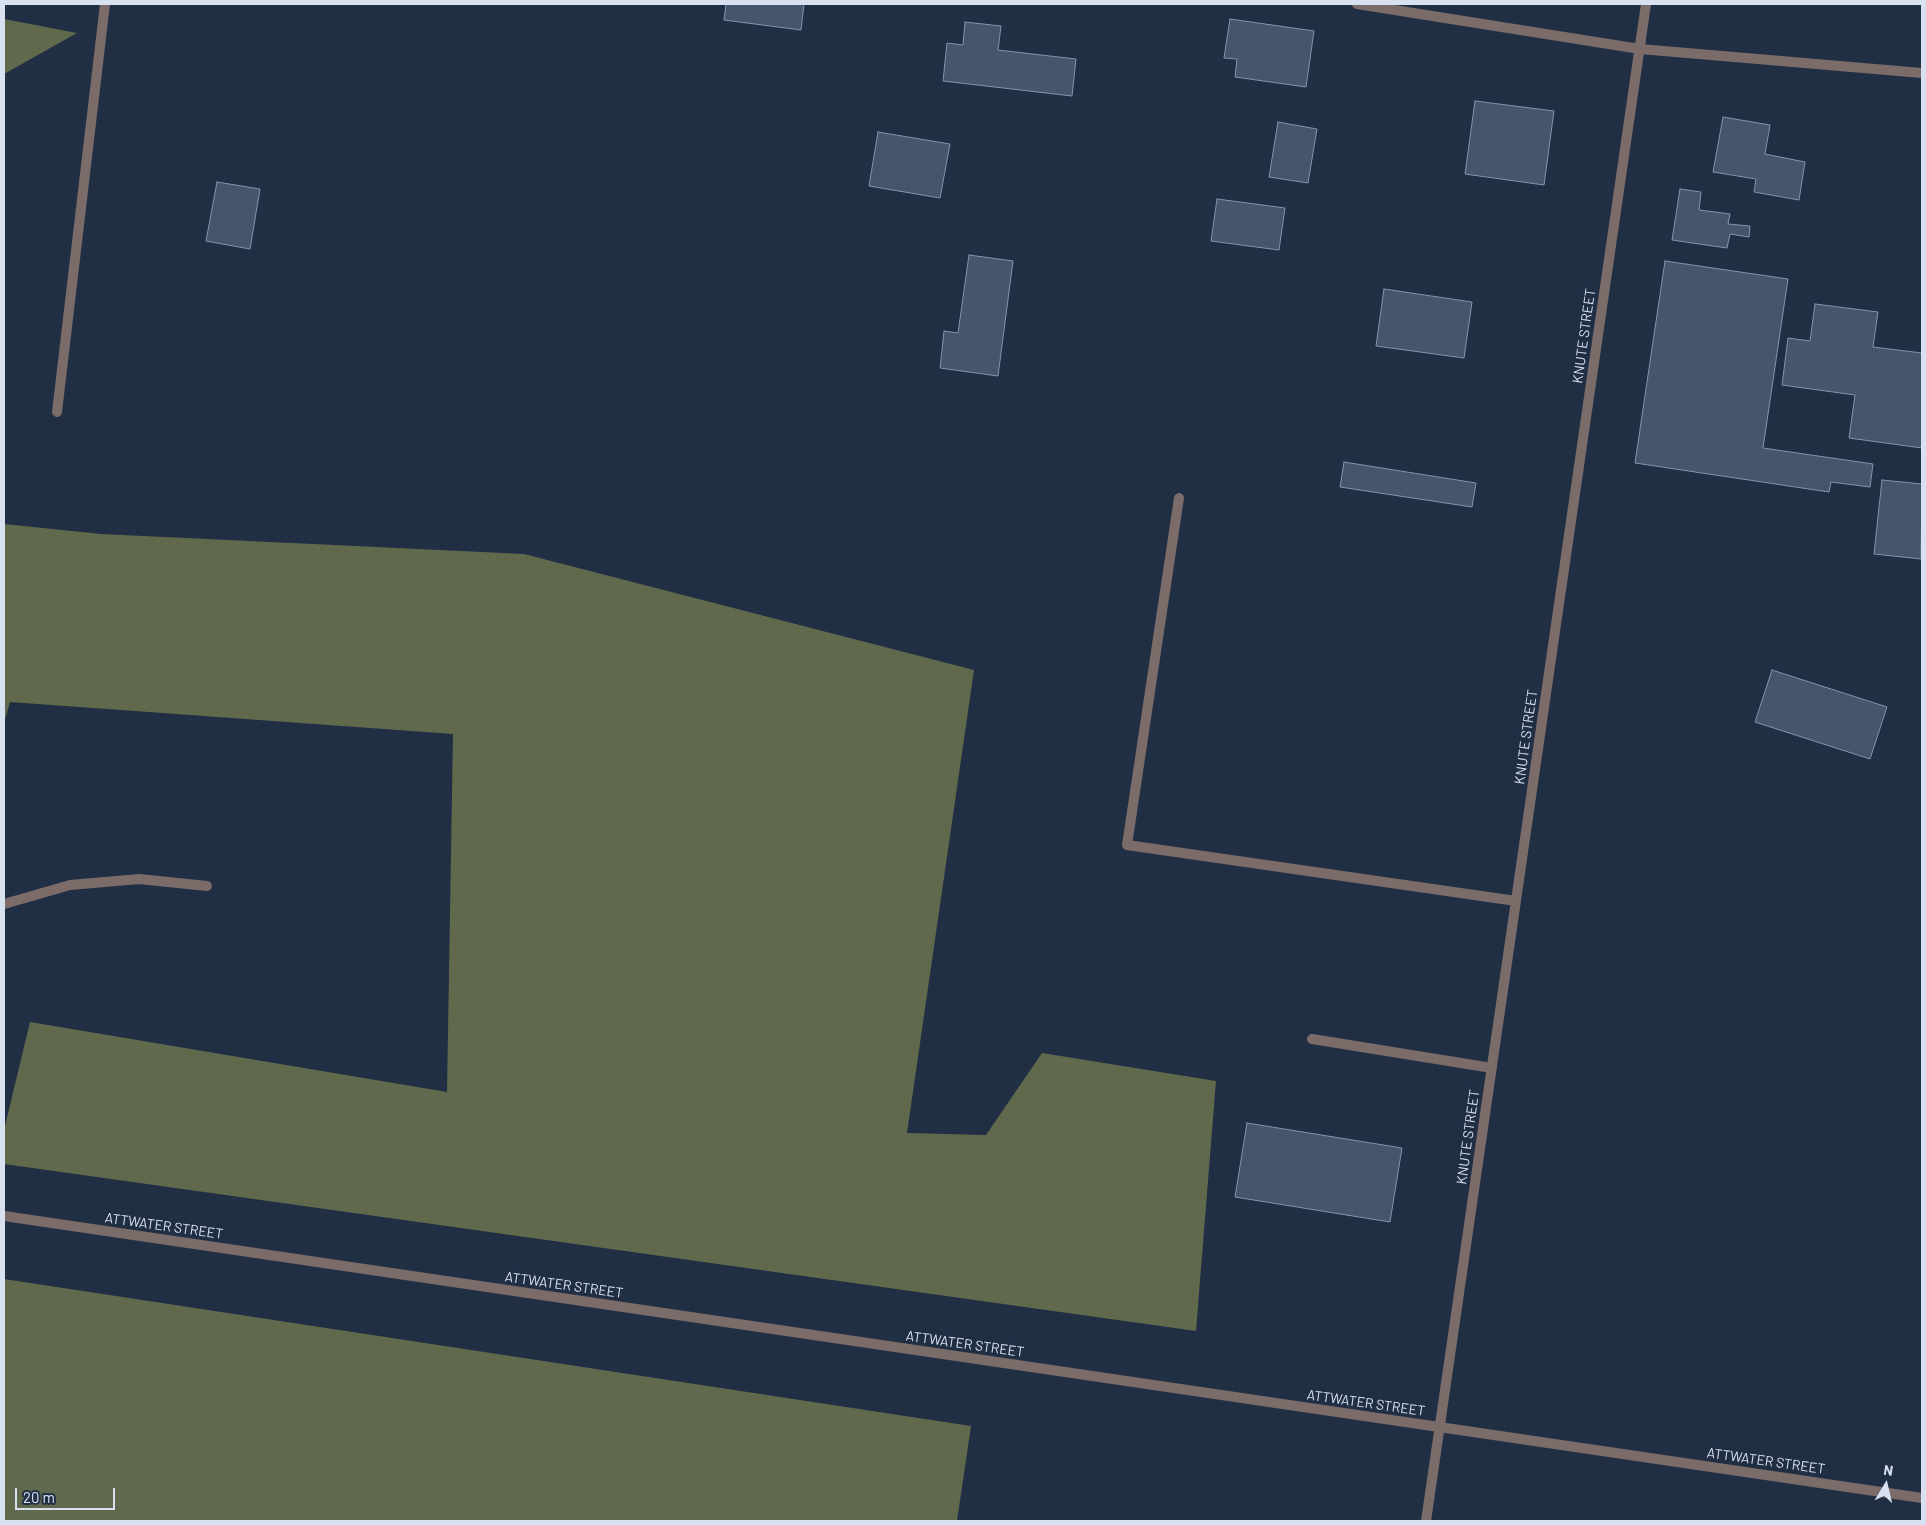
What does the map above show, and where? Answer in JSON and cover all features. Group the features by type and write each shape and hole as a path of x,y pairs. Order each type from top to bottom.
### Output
{"street":[{"path":"57,412 105,4"},
{"path":"1357,4 1640,49 1922,73"},
{"name":"KNUTE STREET","path":"1426,1521 1646,4"},
{"path":"1178,498 1126,845 1516,901"},
{"path":"4,904 70,885 139,879 207,886"},
{"path":"1312,1039 1492,1068"},
{"name":"ATTWATER STREET","path":"4,1216 1922,1498"}],"green space":[{"path":"4,19 77,33 4,74"},
{"path":"4,524 101,534 524,554 974,670 907,1133 986,1135 1042,1053 1216,1081 1196,1331 4,1164 4,1130 30,1022 447,1092 453,734 10,702 4,723"},
{"path":"4,1279 971,1426 957,1521 4,1521"}],"building":[{"path":"726,4 804,4 801,30 724,20"},
{"path":"1230,19 1314,31 1306,87 1235,77 1237,59 1224,58"},
{"path":"965,22 1001,26 998,50 1076,59 1072,96 943,81 947,43 963,45"},
{"path":"1475,101 1554,111 1544,185 1465,174"},
{"path":"1723,117 1770,125 1765,154 1805,162 1799,200 1754,192 1756,179 1713,172"},
{"path":"1278,122 1317,129 1308,183 1269,177"},
{"path":"878,132 950,144 940,198 869,186"},
{"path":"217,182 260,189 250,249 206,241"},
{"path":"1680,189 1701,192 1699,210 1730,214 1728,224 1750,226 1749,237 1730,234 1727,248 1672,240"},
{"path":"1217,199 1285,208 1279,250 1211,241"},
{"path":"969,255 1013,261 998,376 940,368 944,331 958,333"},
{"path":"1665,261 1788,279 1763,448 1873,464 1870,487 1831,482 1829,492 1635,463"},
{"path":"1384,289 1472,302 1464,358 1376,346"},
{"path":"1815,304 1878,312 1873,347 1922,353 1922,448 1849,438 1855,395 1782,385 1788,338 1810,341"},
{"path":"1344,462 1476,483 1472,507 1340,487"},
{"path":"1882,480 1922,484 1921,559 1874,554"},
{"path":"1772,670 1887,707 1870,759 1755,722"},
{"path":"1247,1123 1402,1148 1390,1222 1235,1197"}]}
